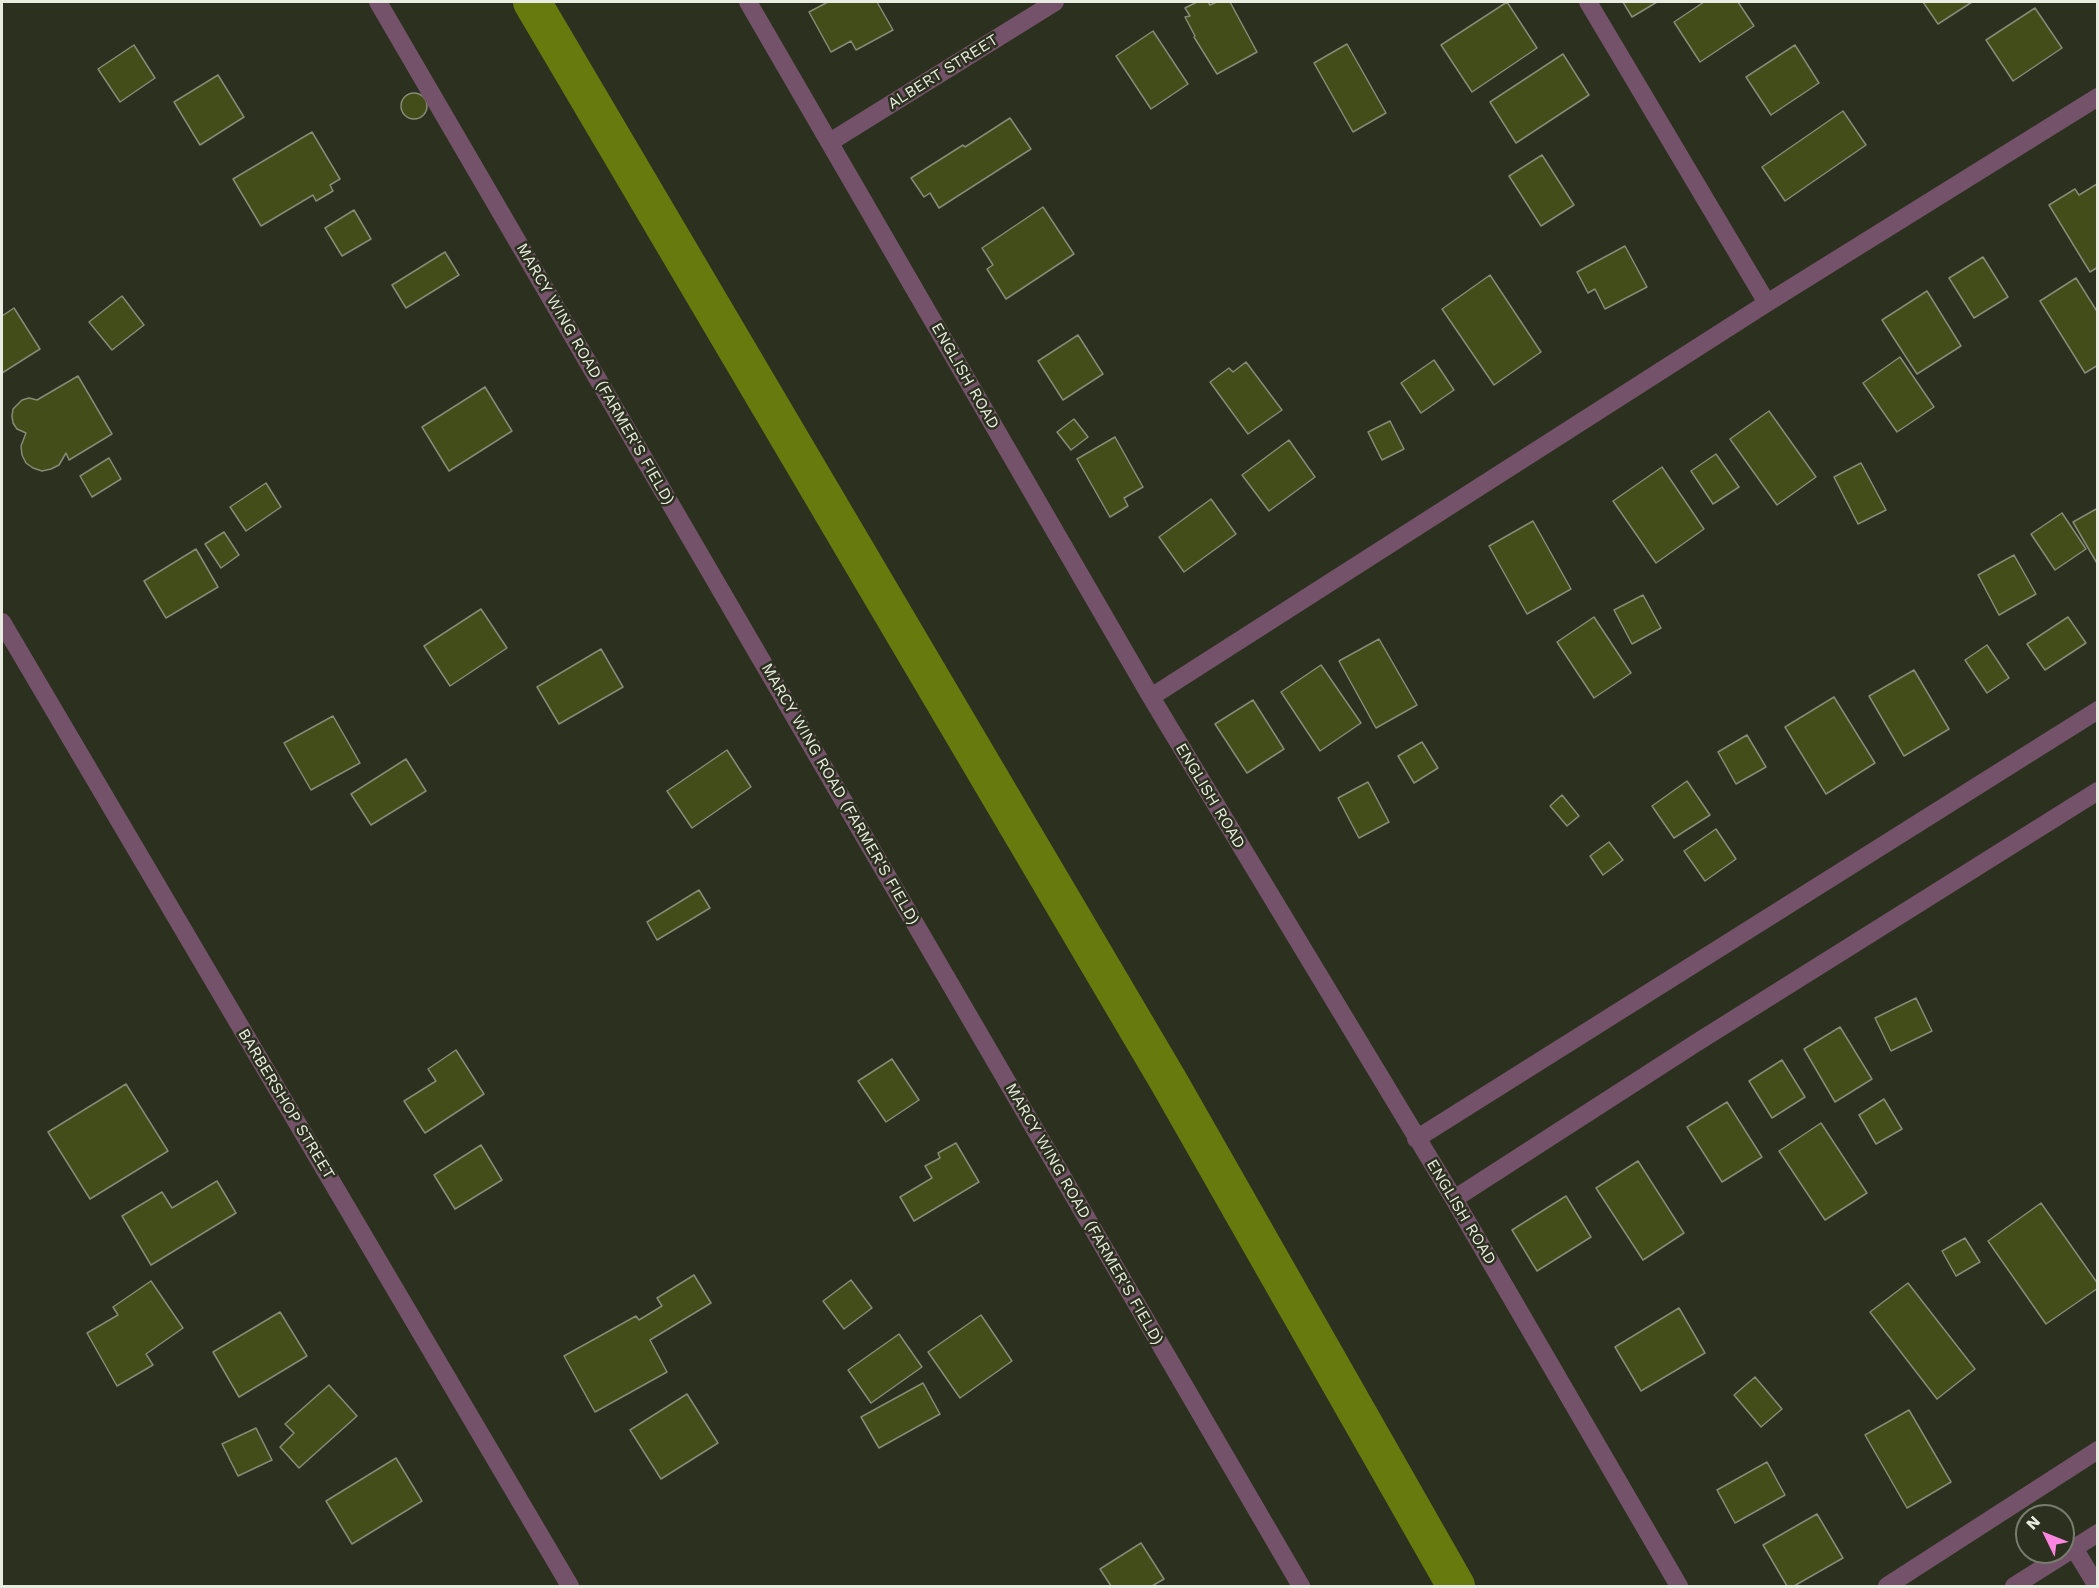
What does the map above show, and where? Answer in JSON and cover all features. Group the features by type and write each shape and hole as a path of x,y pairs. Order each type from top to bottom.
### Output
{"street":[{"name":"MARCY WING ROAD (FARMER'S FIELD)","path":"378,2 1301,1587"},
{"name":"ENGLISH ROAD","path":"748,2 1151,697 1454,1199 1679,1587"},
{"name":"ALBERT STREET","path":"830,142 1055,2"},
{"path":"1588,2 1767,303"},
{"path":"1151,697 1767,303 2097,97"},
{"name":"BARBERSHOP STREET","path":"2,622 570,1587"},
{"path":"1416,1139 2097,710"},
{"path":"1454,1199 1696,1043 2097,791"},
{"path":"1887,1587 2097,1450"},
{"path":"2075,1547 2097,1533"},
{"path":"2075,1550 2097,1587"},
{"path":"2013,1587 2049,1564"}],"building":[{"path":"828,2 877,2 893,30 856,50 851,41 831,52 809,12"},
{"path":"1197,2 1208,2 1210,5 1217,2 1230,2 1257,52 1217,74 1194,37 1185,17 1190,16 1185,8"},
{"path":"1507,2 1537,48 1472,92 1441,45"},
{"path":"1623,2 1657,2 1632,17"},
{"path":"1704,2 1738,2 1754,26 1700,62 1674,22"},
{"path":"1923,2 1972,2 1938,24"},
{"path":"2035,8 2062,48 2013,81 1986,40"},
{"path":"1153,31 1188,84 1151,109 1116,56"},
{"path":"1347,44 1386,113 1353,132 1314,63"},
{"path":"134,45 155,78 120,102 98,69"},
{"path":"1795,45 1819,83 1771,115 1746,77"},
{"path":"1563,54 1589,95 1516,143 1490,102"},
{"path":"218,75 244,117 200,145 174,102"},
{"path":"414,93 423,97 427,106 423,115 414,119 405,115 401,106 405,97"},
{"path":"1843,111 1866,145 1785,201 1762,167"},
{"path":"1010,118 1031,149 939,208 930,193 924,197 911,178"},
{"path":"312,132 340,179 330,185 333,191 316,201 313,195 261,226 233,179"},
{"path":"1542,155 1574,205 1541,226 1509,176"},
{"path":"2097,184 2098,267 2090,272 2049,205 2075,189 2079,195"},
{"path":"1043,207 1074,254 1006,299 987,269 993,265 982,248"},
{"path":"354,210 371,239 342,256 325,228"},
{"path":"1625,246 1647,287 1605,309 1595,289 1588,293 1577,272"},
{"path":"445,252 459,275 406,308 392,285"},
{"path":"1983,257 2008,297 1974,318 1949,278"},
{"path":"1490,275 1541,352 1494,385 1442,309"},
{"path":"2076,278 2098,313 2098,365 2085,373 2040,301"},
{"path":"1927,291 1961,346 1917,374 1882,320"},
{"path":"122,296 144,325 112,350 89,322"},
{"path":"14,308 40,349 2,373 2,316"},
{"path":"1078,335 1103,374 1063,400 1038,361"},
{"path":"1900,357 1934,407 1897,432 1863,383"},
{"path":"1434,360 1454,390 1421,413 1401,383"},
{"path":"1246,362 1282,410 1248,434 1210,382 1229,368 1233,372"},
{"path":"78,376 112,434 69,460 66,453 59,465 51,469 42,471 33,468 26,463 22,455 21,446 26,433 17,429 13,423 13,409 22,400 29,398 37,400"},
{"path":"485,387 512,431 449,471 422,427"},
{"path":"1769,411 1816,477 1777,505 1730,439"},
{"path":"1074,419 1088,437 1071,450 1057,432"},
{"path":"1390,421 1404,449 1382,460 1368,432"},
{"path":"1115,437 1143,487 1124,498 1128,506 1110,517 1077,459"},
{"path":"1289,440 1315,477 1269,511 1242,475"},
{"path":"1716,454 1739,487 1713,504 1691,471"},
{"path":"109,458 121,479 92,497 80,476"},
{"path":"1861,463 1886,510 1858,524 1834,477"},
{"path":"1662,467 1704,529 1656,563 1613,501"},
{"path":"266,483 281,507 246,531 230,507"},
{"path":"1211,499 1236,534 1184,572 1159,537"},
{"path":"2098,508 2098,565 2073,522"},
{"path":"2062,513 2086,549 2055,570 2031,534"},
{"path":"1533,521 1571,589 1527,614 1489,546"},
{"path":"224,532 239,555 221,568 205,544"},
{"path":"196,549 218,587 166,618 144,581"},
{"path":"2014,555 2036,594 1999,615 1978,575"},
{"path":"1643,595 1661,628 1632,644 1614,610"},
{"path":"481,609 507,648 450,686 424,646"},
{"path":"1594,617 1631,673 1594,698 1557,642"},
{"path":"2068,617 2086,643 2045,670 2027,644"},
{"path":"1379,639 1417,705 1376,728 1339,661"},
{"path":"1987,645 2009,678 1987,693 1965,660"},
{"path":"601,649 623,687 559,724 537,687"},
{"path":"1321,665 1361,723 1320,751 1281,692"},
{"path":"1914,670 1949,729 1904,756 1869,696"},
{"path":"1834,697 1875,763 1826,794 1785,727"},
{"path":"1253,700 1284,749 1247,773 1215,724"},
{"path":"333,716 360,763 311,790 284,743"},
{"path":"1747,735 1766,767 1736,784 1718,752"},
{"path":"1422,742 1438,768 1414,783 1398,756"},
{"path":"727,750 751,787 692,828 667,791"},
{"path":"406,759 426,791 371,825 351,794"},
{"path":"1687,781 1710,815 1674,838 1652,806"},
{"path":"1368,782 1389,822 1359,838 1338,798"},
{"path":"1562,795 1579,816 1567,826 1550,806"},
{"path":"1716,829 1736,859 1705,881 1684,851"},
{"path":"1609,842 1623,860 1603,875 1590,856"},
{"path":"699,890 710,908 657,940 647,922"},
{"path":"1916,998 1932,1031 1891,1051 1875,1018"},
{"path":"1840,1027 1872,1079 1835,1102 1804,1049"},
{"path":"456,1050 484,1094 425,1133 404,1101 436,1081 428,1069"},
{"path":"892,1059 919,1100 886,1122 858,1081"},
{"path":"1782,1060 1805,1097 1772,1118 1749,1081"},
{"path":"126,1084 168,1151 90,1199 48,1132"},
{"path":"1884,1099 1902,1129 1876,1144 1859,1115"},
{"path":"1727,1102 1762,1157 1722,1182 1687,1127"},
{"path":"1821,1123 1867,1193 1825,1220 1779,1151"},
{"path":"956,1143 979,1182 914,1221 900,1197 932,1178 925,1166 940,1158 938,1153"},
{"path":"481,1145 502,1180 455,1209 434,1175"},
{"path":"1638,1161 1684,1233 1643,1260 1596,1188"},
{"path":"217,1181 236,1213 151,1265 122,1216 162,1192 172,1208"},
{"path":"1566,1196 1591,1237 1537,1271 1512,1230"},
{"path":"2041,1203 2098,1284 2098,1288 2046,1324 1988,1241"},
{"path":"1965,1238 1980,1262 1956,1276 1942,1251"},
{"path":"694,1275 711,1303 650,1340 667,1372 595,1412 564,1356 636,1316 639,1320 662,1306 657,1298"},
{"path":"851,1280 872,1308 844,1329 823,1301"},
{"path":"151,1281 183,1328 146,1354 153,1365 117,1386 87,1333 118,1315 113,1307"},
{"path":"1908,1283 1975,1369 1937,1399 1870,1312"},
{"path":"1679,1308 1705,1353 1641,1391 1615,1347"},
{"path":"280,1312 307,1356 239,1397 213,1352"},
{"path":"981,1315 1012,1361 960,1398 928,1352"},
{"path":"899,1334 922,1367 871,1403 848,1370"},
{"path":"1755,1377 1782,1409 1761,1427 1734,1395"},
{"path":"923,1383 940,1414 879,1448 861,1417"},
{"path":"329,1385 357,1416 299,1468 280,1447 294,1433 285,1424"},
{"path":"687,1394 718,1443 661,1479 630,1430"},
{"path":"1909,1410 1951,1482 1907,1508 1865,1435"},
{"path":"256,1428 272,1460 238,1476 222,1444"},
{"path":"396,1458 422,1501 352,1544 326,1501"},
{"path":"1767,1462 1785,1495 1735,1523 1717,1490"},
{"path":"1817,1514 1843,1558 1794,1586 1787,1586 1763,1545"},
{"path":"1141,1543 1164,1579 1152,1586 1111,1586 1100,1569"}],"waterway":[{"path":"532,2 1169,1082 1456,1586"}]}
